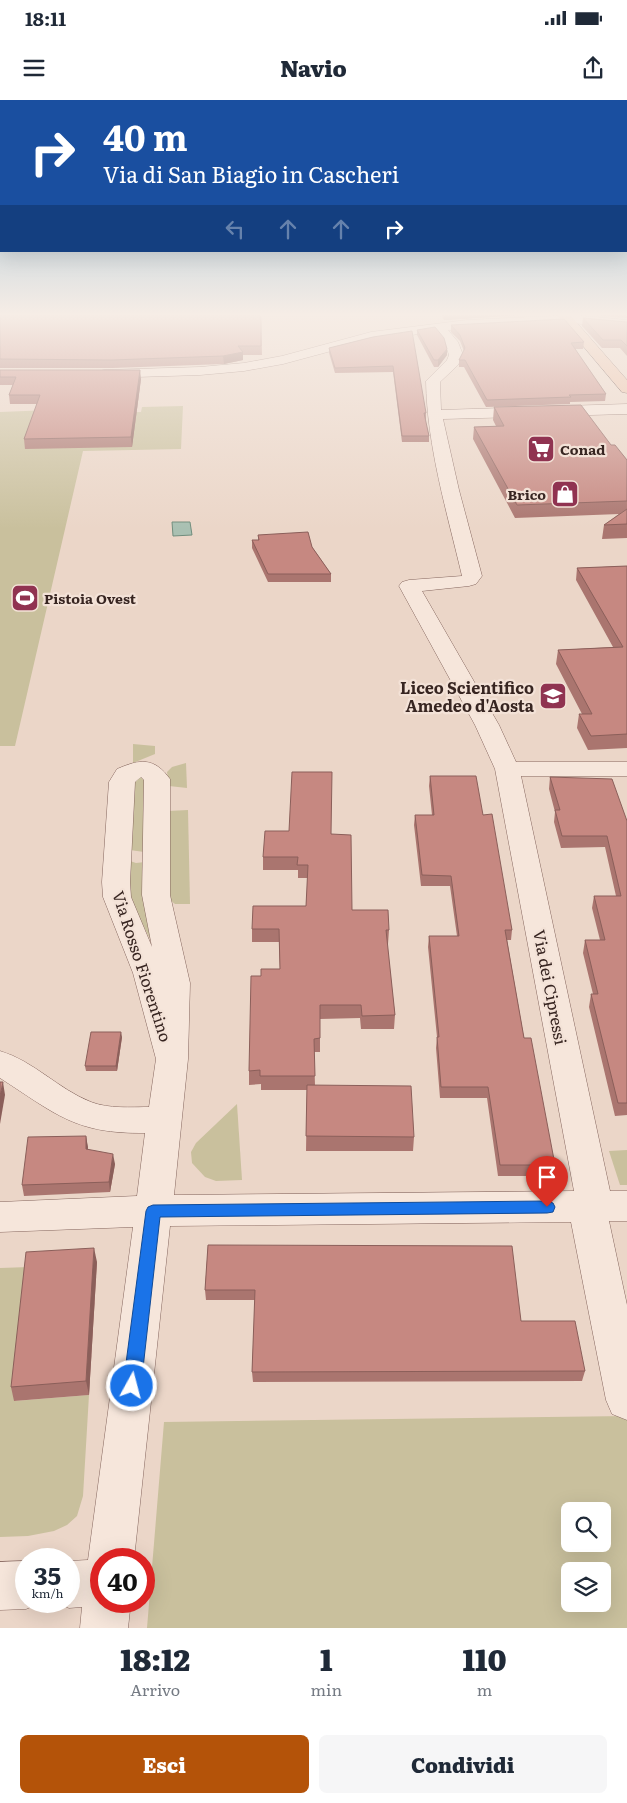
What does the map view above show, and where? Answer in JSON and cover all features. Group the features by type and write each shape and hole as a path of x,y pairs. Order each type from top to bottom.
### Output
{"street":[{"path":"433,386 434,415 627,409"},
{"name":"Via dei Cipressi","path":"434,415 472,576 469,580 462,582 409,586 487,725 507,769 603,1206 627,1400"},
{"name":"Via Rosso Fiorentino","path":"112,1548 172,1059 175,983 173,966 164,938 157,903 156,779 150,770 138,769 126,774 122,779 116,882 120,905 148,974 172,1059"},
{"path":"507,769 627,769"},
{"path":"117,860 156,857"},
{"path":"0,1063 68,1106 83,1112 128,1119 164,1120"},
{"path":"0,1218 153,1211 603,1206"},
{"path":"0,1586 15,1585"},
{"path":"104,1628 105,1613"}],"shaded area":[{"name":"Pistoia Ovest","path":"183,406 181,449 83,451 15,746 0,746 0,412 101,408 101,413 141,412 142,407"},
{"path":"172,522 190,522 192,535 173,536"},
{"path":"133,744 155,746 155,754 133,763"},
{"path":"186,763 187,788 169,786 167,772 172,767"},
{"path":"146,774 144,852 130,850 132,779"},
{"path":"188,810 190,904 175,904 170,900 168,811"},
{"path":"130,861 136,863 145,862 162,963 133,905 129,888"},
{"path":"237,1104 242,1180 216,1181 205,1177 192,1163 191,1152 196,1143"},
{"path":"627,1150 627,1185 620,1185 609,1151"},
{"path":"29,1267 15,1401 89,1395 83,1496 77,1516 67,1525 54,1531 28,1536 0,1537 0,1268"},
{"path":"627,1416 627,1628 147,1628 148,1613 155,1613 154,1548 164,1422"}],"building":[{"path":"12,386 138,386 131,437 24,439 40,395 9,395"},
{"path":"396,386 421,386 429,436 402,436"},
{"path":"479,386 601,386 606,394 569,395 571,397 487,400"},
{"path":"581,405 611,445 615,445 627,460 627,501 517,505 474,427 504,426 494,407"},
{"path":"627,509 627,524 604,525"},
{"path":"308,532 312,547 331,574 268,574 252,540 259,540 258,535"},
{"path":"627,566 627,734 591,736 579,714 592,714 558,650 623,647 577,568"},
{"path":"292,772 332,772 331,834 351,835 352,910 388,910 389,930 386,930 395,1015 362,1016 361,1005 320,1005 320,1038 314,1039 315,1076 260,1076 260,1070 249,1071 251,976 261,976 261,969 280,969 279,929 252,929 253,906 306,906 308,865 297,865 298,857 263,857 265,831 289,831"},
{"path":"430,776 476,776 483,815 492,814 512,930 505,930 524,1038 531,1038 555,1165 500,1165 488,1087 441,1087 437,1037 439,1037 429,936 459,936 451,876 422,875 415,815 434,815"},
{"path":"550,777 612,779 627,821 627,1103 618,1103 591,994 598,994 585,940 605,940 594,896 621,896 607,836 562,836 555,810 560,810"},
{"path":"91,1032 121,1032 116,1066 85,1066"},
{"path":"0,1082 3,1082 0,1096"},
{"path":"307,1085 411,1086 414,1137 306,1136"},
{"path":"86,1136 86,1149 113,1154 109,1182 22,1185 28,1137"},
{"path":"208,1245 512,1246 521,1321 575,1321 585,1371 252,1372 255,1290 205,1290"},
{"path":"94,1248 86,1381 11,1387 26,1252"}],"place":[{"name":"Conad","path":"541,449"},
{"name":"Brico","path":"565,494"},
{"name":"Pistoia Ovest","path":"25,598"},
{"name":"Liceo Scientifico Amedeo d'Aosta","path":"553,696"}],"route":[{"path":"132,1386 153,1211 547,1207"}]}
